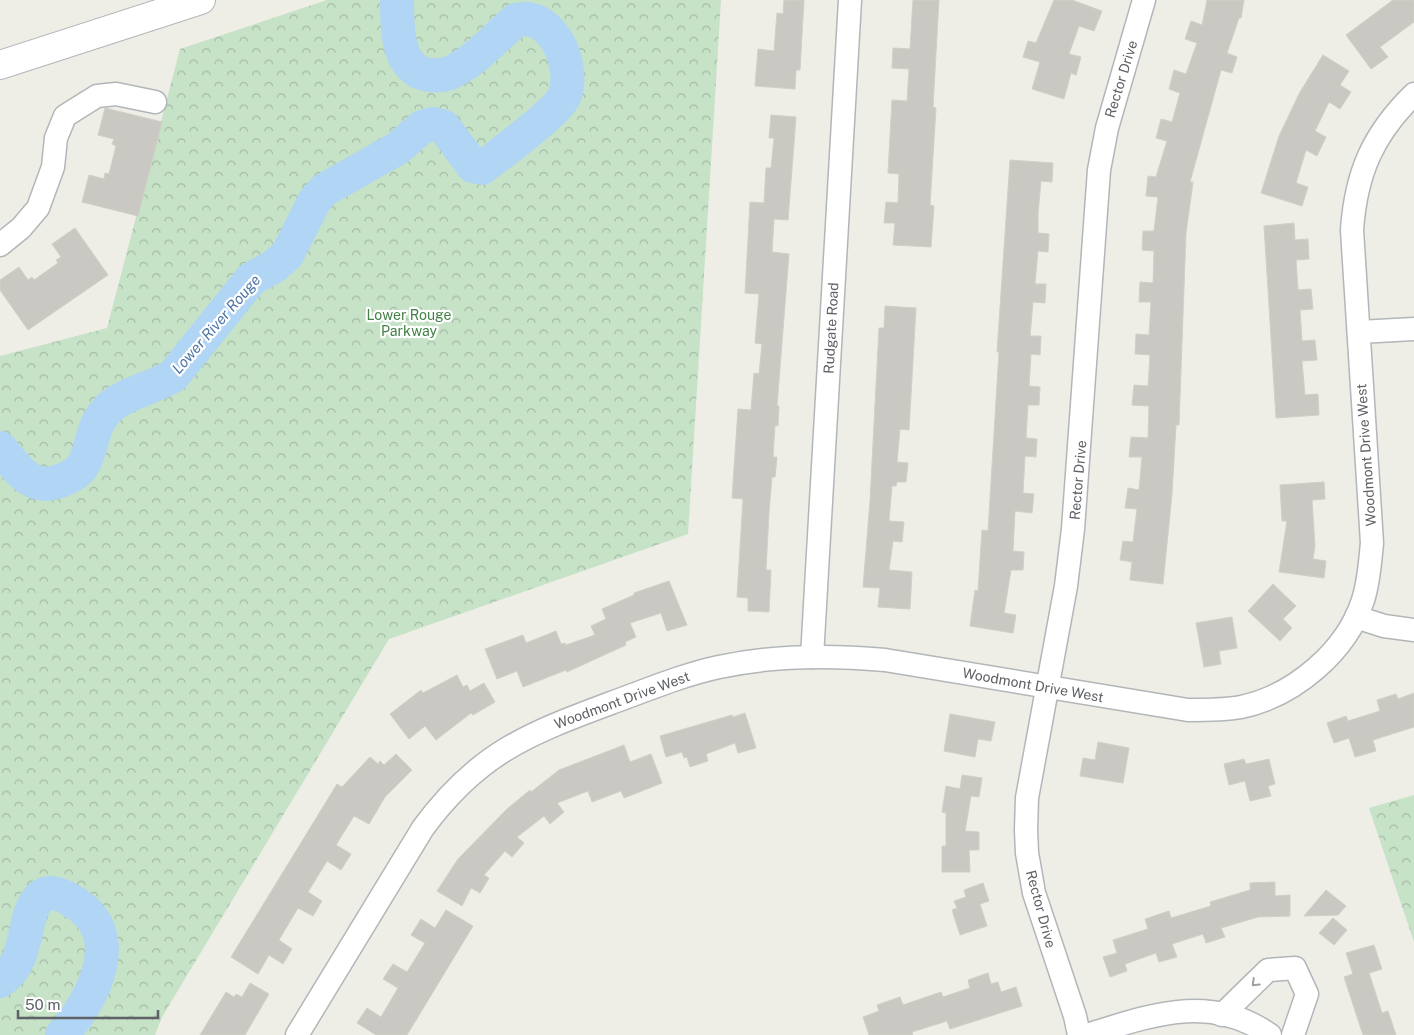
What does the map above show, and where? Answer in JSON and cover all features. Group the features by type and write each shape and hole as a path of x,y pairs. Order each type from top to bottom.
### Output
{"main road":[{"path":"0,65 201,0"}],"street":[{"name":"Rudgate Road","path":"812,656 850,0"},
{"name":"Rector Drive","path":"1079,1035 1075,1016 1034,893 1027,853 1027,798 1066,586 1074,529 1099,170 1107,128 1144,0"},
{"path":"0,245 21,228 38,208 53,167 56,138 65,116 97,96 116,94 155,102"},
{"name":"Woodmont Drive West","path":"297,1035 423,828 452,791 488,760 515,742 543,728 682,677 746,662 812,656 885,660 1188,710 1219,710 1243,706 1277,694 1308,675 1339,644 1356,617 1367,586 1372,543 1352,230 1357,186 1367,156 1379,134 1398,110 1414,94"},
{"path":"1358,332 1414,329"},
{"path":"1356,617 1384,626 1414,630"},
{"path":"1222,1015 1268,970 1295,968 1307,994 1293,1035"},
{"path":"1087,1035 1157,1013 1186,1010 1222,1015 1261,1030"}],"green space":[{"name":"Lower Rouge Parkway","path":"327,0 721,0 688,534 389,639 162,1017 155,1035 0,1035 0,356 107,328 180,49"},
{"path":"1414,795 1414,942 1369,808"}],"building":[{"path":"784,0 804,0 800,70 796,70 795,89 755,86 758,49 774,51 777,13 783,14"},
{"path":"913,0 939,0 933,107 936,108 930,205 934,206 931,247 893,245 895,223 884,223 886,202 898,203 899,174 888,173 892,100 907,101 909,69 892,68 893,48 910,49"},
{"path":"1054,0 1072,0 1102,11 1094,31 1079,26 1069,54 1081,57 1076,75 1071,73 1064,99 1032,89 1040,62 1023,57 1028,41 1036,43"},
{"path":"1207,0 1244,0 1241,18 1239,18 1227,53 1237,57 1232,73 1221,70 1190,182 1193,182 1186,233 1179,425 1176,425 1172,494 1163,584 1130,580 1132,562 1120,560 1123,541 1133,542 1137,509 1125,508 1128,488 1139,490 1142,457 1129,457 1131,437 1148,438 1149,406 1132,405 1134,385 1148,386 1150,355 1135,354 1136,334 1149,335 1151,302 1139,302 1140,282 1153,283 1154,251 1142,250 1143,231 1154,231 1158,197 1146,196 1148,176 1156,177 1167,141 1156,138 1161,119 1172,122 1180,93 1169,89 1174,70 1186,74 1197,43 1185,39 1191,21 1202,25"},
{"path":"1393,0 1414,0 1414,22 1380,47 1388,57 1371,69 1346,35"},
{"path":"1323,55 1349,71 1340,85 1351,92 1340,109 1329,102 1315,131 1326,137 1317,156 1306,150 1296,183 1308,187 1302,206 1261,193 1279,136 1300,92"},
{"path":"105,108 162,122 138,216 82,202 89,175 104,179 105,173 109,174 116,146 112,144 114,139 98,135"},
{"path":"771,115 796,117 788,220 774,219 772,252 789,254 777,406 779,406 778,426 775,425 773,457 777,457 775,477 772,477 769,512 766,570 771,570 769,612 748,611 748,598 737,597 743,499 732,498 738,409 751,410 754,373 759,374 762,344 755,343 759,294 745,293 750,202 764,203 766,168 771,168 774,138 769,138"},
{"path":"1010,160 1053,163 1052,182 1041,181 1038,214 1038,233 1049,234 1048,252 1038,251 1035,284 1046,284 1045,303 1033,302 1030,336 1041,336 1040,355 1031,354 1029,386 1040,387 1039,405 1028,405 1026,438 1037,439 1036,457 1025,456 1023,493 1034,494 1032,513 1015,511 1013,551 1024,552 1023,570 1011,570 1004,613 1016,615 1013,633 970,626 975,590 978,591 982,530 988,531 999,352 997,352"},
{"path":"1294,223 1295,240 1308,239 1309,259 1296,260 1298,290 1311,289 1313,309 1300,310 1302,341 1315,340 1317,360 1302,361 1305,395 1318,394 1319,415 1276,418 1264,226"},
{"path":"75,228 108,275 28,330 0,290 0,280 19,267 28,280 32,277 34,280 58,263 56,260 61,257 52,244"},
{"path":"885,306 916,308 909,430 900,429 897,462 908,463 906,482 897,482 896,486 892,486 889,521 904,522 902,542 893,541 889,570 912,572 910,609 878,607 880,588 863,587 870,501 879,328 884,328"},
{"path":"1324,482 1325,499 1312,500 1315,546 1313,559 1326,561 1324,578 1279,572 1287,521 1282,521 1280,485"},
{"path":"669,581 687,625 667,631 661,613 630,623 636,637 625,642 626,645 567,672 566,670 523,687 517,671 497,679 485,649 523,635 526,643 556,631 561,644 565,643 566,645 595,635 591,626 606,619 602,609 634,595 634,593"},
{"path":"1273,584 1296,606 1283,619 1292,628 1280,641 1248,611"},
{"path":"1232,617 1237,648 1219,651 1221,664 1204,667 1196,623"},
{"path":"457,675 463,687 467,685 470,691 484,683 495,702 473,715 471,713 436,740 425,726 409,739 390,714 421,690 423,693"},
{"path":"1414,693 1414,727 1373,740 1376,751 1355,757 1349,738 1334,743 1327,723 1346,716 1348,721 1380,711 1377,700 1396,694 1398,699"},
{"path":"745,713 756,748 738,753 735,743 706,754 708,761 690,767 687,757 684,758 682,752 666,757 660,736"},
{"path":"950,714 995,722 991,741 978,739 975,757 944,751"},
{"path":"1098,742 1129,748 1123,783 1080,776 1083,758 1095,760"},
{"path":"624,745 630,762 651,754 662,783 624,798 621,791 592,802 588,791 557,803 564,812 550,824 544,816 517,837 524,843 512,857 505,851 484,875 489,878 480,893 471,888 462,906 437,891 458,859 507,809 530,790 531,792 559,770"},
{"path":"396,754 412,770 385,797 369,824 354,816 336,845 351,854 341,870 327,861 308,892 322,901 313,916 298,908 279,940 292,949 283,964 269,955 258,974 231,957 337,784 342,787 370,757 378,764 380,761 384,765"},
{"path":"1244,759 1246,764 1269,759 1275,784 1268,786 1271,796 1250,801 1245,781 1229,785 1224,764"},
{"path":"962,775 982,778 979,797 971,796 965,831 979,832 979,850 969,850 970,872 942,872 942,846 946,846 946,813 942,812 946,786 960,789"},
{"path":"1275,882 1275,896 1290,895 1290,916 1258,917 1221,928 1225,937 1206,943 1203,934 1172,944 1177,957 1159,962 1156,953 1125,964 1127,971 1110,977 1103,957 1117,953 1113,940 1148,929 1145,919 1169,911 1171,918 1211,906 1210,902 1250,890 1250,883"},
{"path":"983,883 989,901 980,904 987,926 960,935 952,910 957,908 954,901 966,897 964,890"},
{"path":"1326,890 1346,906 1338,915 1304,916"},
{"path":"446,910 473,926 407,1035 376,1035 357,1023 367,1008 381,1017 398,988 383,979 393,964 407,972 425,943 411,935 421,919 435,928"},
{"path":"1333,918 1347,930 1334,945 1319,933"},
{"path":"1374,945 1382,969 1369,973 1382,1013 1388,1011 1396,1035 1363,1035 1344,977 1353,974 1346,953"},
{"path":"988,973 991,984 998,982 1001,992 1016,987 1022,1006 950,1029 947,1021 912,1032 913,1035 869,1035 863,1017 879,1011 877,1005 900,997 903,1005 941,992 943,997 970,988 968,980"},
{"path":"250,983 269,994 245,1035 200,1035 226,992 234,997 236,994 242,997"}],"waterway":[{"name":"Lower River Rouge","path":"0,448 21,472 35,482 44,484 54,483 73,475 83,465 98,423 108,409 115,403 173,376 251,279 273,267 287,255 315,200 324,190 398,148 422,127 433,124 444,127 473,166 482,168 539,123 564,97 567,81 564,56 553,35 541,24 527,19 516,20 462,66 446,74 431,75 419,72 411,66 405,57 397,23 397,0"},
{"name":"Lower River Rouge","path":"0,981 10,972 17,961 31,911 43,895 54,893 62,896 89,914 99,930 102,948 100,966 94,985 85,1003 62,1035"}]}
